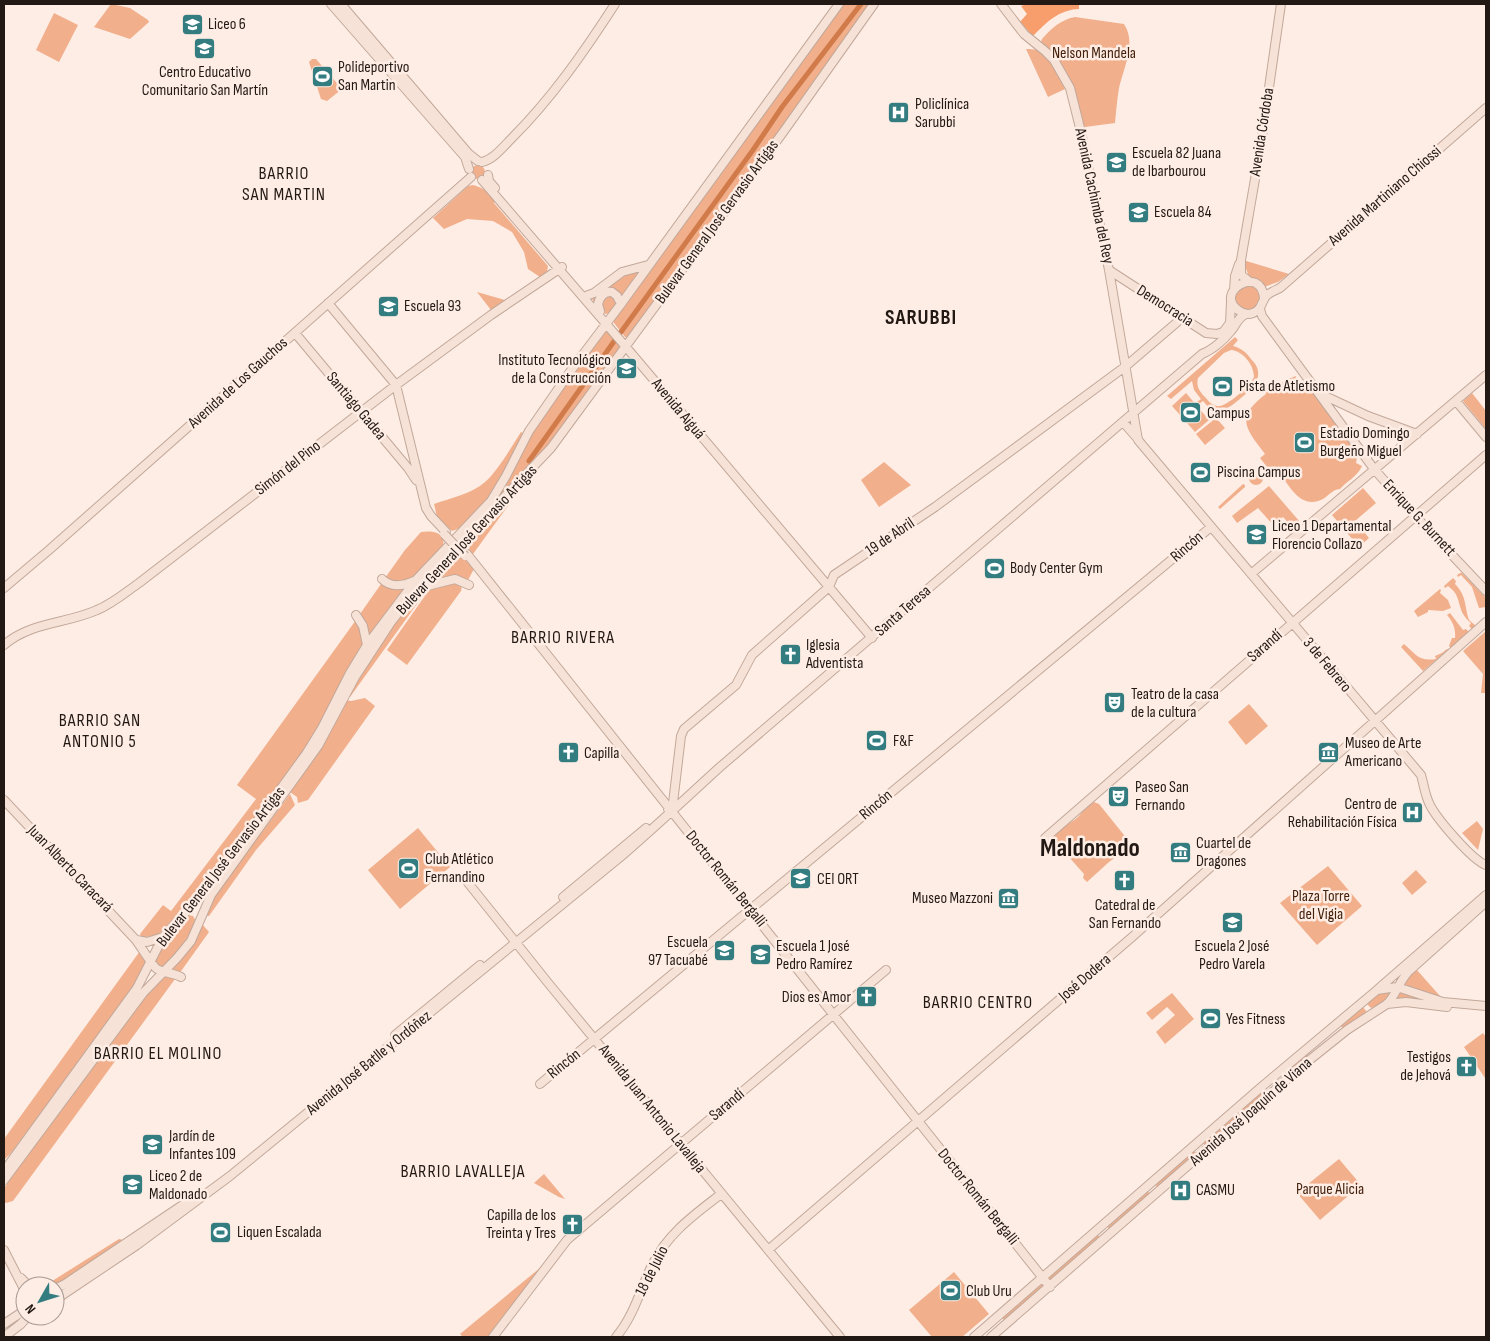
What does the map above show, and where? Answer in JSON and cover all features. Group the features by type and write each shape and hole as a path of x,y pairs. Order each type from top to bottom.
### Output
{"street":[{"path":"331,4 465,157 471,177 476,181 486,175 499,151"},
{"path":"341,4 469,154 486,164 486,175"},
{"path":"470,169 472,164 489,159 499,151 548,100 615,4"},
{"name":"Bulevar General José Gervasio Artigas","path":"4,1171 137,988 163,938 213,882 282,789 322,728 350,673 368,645 417,584 491,501 529,431 839,4"},
{"name":"Bulevar General José Gervasio Artigas","path":"4,1180 138,1000 191,942 211,896 318,746 360,668 417,584 551,448 784,131 874,4"},
{"name":"Avenida Cachimba del Rey","path":"1001,4 1024,34 1054,60 1070,88 1081,132 1109,270 1134,412"},
{"name":"Avenida Córdoba","path":"1233,293 1260,150 1281,4"},
{"name":"Avenida Martiniano Chiossi","path":"1264,299 1269,293 1280,288 1486,108"},
{"name":"Avenida Aiguá","path":"486,175 560,268 872,638"},
{"name":"Avenida de Los Gauchos","path":"4,588 471,177"},
{"path":"1134,412 1228,334 1238,318 1253,312 1264,299 1260,288 1242,275 1240,260"},
{"path":"586,296 594,293 622,272 648,265"},
{"name":"Avenida Aiguá","path":"560,268 600,311 607,322"},
{"name":"Simón del Pino","path":"4,646 12,638 26,631 98,610 139,583 396,385 491,315 560,268"},
{"name":"Democracia","path":"1109,270 1206,333 1217,334 1223,332"},
{"path":"1112,287 1124,280"},
{"path":"1202,354 1230,323 1233,293 1240,283 1250,282"},
{"name":"Avenida Martiniano Chiossi","path":"1260,288 1265,289 1284,283"},
{"path":"600,311 599,299 608,292 616,295 621,304"},
{"path":"1233,293 1235,308 1253,312"},
{"path":"328,303 396,385 426,508 445,533"},
{"name":"Enrique G. Burnett","path":"1253,312 1260,317 1316,392 1333,404 1374,470 1486,591"},
{"name":"19 de Abril","path":"671,810 681,736 684,730 736,685 752,655 829,586 834,576 935,507 1126,366 1182,318"},
{"name":"Santiago Gadea","path":"295,332 408,468 416,480 424,512 445,533"},
{"name":"Avenida Aiguá","path":"627,346 790,533 824,575 828,577 834,576"},
{"path":"1251,574 1486,375"},
{"path":"1131,396 1137,402 1146,402"},
{"path":"1456,401 1486,437"},
{"path":"1333,404 1417,434"},
{"name":"Santa Teresa","path":"671,810 1134,412"},
{"name":"3 de Febrero","path":"1134,412 1140,441 1420,775 1429,803 1436,815 1474,858 1486,865"},
{"path":"1122,422 1140,441"},
{"name":"Sarandí","path":"1045,838 1486,455"},
{"name":"Rincón","path":"540,1084 1211,527"},
{"name":"Doctor Román Bergalli","path":"445,533 477,566 1050,1287"},
{"path":"382,578 387,583 396,586 454,579 469,585"},
{"path":"356,615 363,626 368,645"},
{"name":"José Dodera","path":"768,1250 1131,938 1486,622"},
{"path":"674,798 682,801"},
{"name":"Juan Alberto Caracará","path":"4,800 135,939 151,962"},
{"name":"Avenida José Batlle y Ordóñez","path":"65,1284 210,1186 618,859 671,810"},
{"name":"Avenida Juan Antonio Lavalleja","path":"465,879 594,1039 840,1337"},
{"name":"Avenida José Joaquín de Viana","path":"974,1337 1486,895"},
{"name":"Avenida José Joaquín de Viana","path":"991,1337 1340,1034 1387,1004 1409,971 1486,902"},
{"path":"135,939 147,942 163,938"},
{"name":"Avenida José Batlle y Ordóñez","path":"65,1293 137,1245 230,1176 515,940"},
{"path":"151,962 157,969 181,977"},
{"name":"Sarandí","path":"493,1337 567,1240 886,970"},
{"path":"1377,990 1397,987 1449,1003 1486,1006"},
{"path":"1387,1004 1406,1002 1486,1011"},
{"path":"1330,1044 1328,1041 1330,1028 1339,1027 1340,1034"},
{"path":"1307,1062 1310,1054 1308,1047"},
{"name":"18 de Julio","path":"616,1337 628,1322 653,1265 672,1235 721,1194"},
{"path":"4,1250 18,1276"},
{"path":"16,1273 19,1276"},
{"path":"4,1324 15,1317"},
{"path":"4,1336 18,1326"}],"green space":[{"path":"111,4 130,8 149,22 130,39 94,27"},
{"path":"841,4 871,4 629,337 625,337 613,320 760,120 784,83"},
{"path":"54,13 78,25 59,62 36,50"},
{"name":"Nelson Mandela","path":"1075,17 1124,24 1128,31 1128,56 1119,88 1115,123 1085,127 1083,125 1074,89 1066,71 1041,42 1049,31 1057,25"},
{"path":"1026,49 1038,50 1046,57 1054,67 1065,89 1048,97"},
{"name":"Polideportivo San Martin","path":"312,59 316,59 342,89 327,101 321,99 309,62"},
{"path":"475,165 481,165 485,172 481,179 475,179 471,175 471,169"},
{"path":"473,185 491,195 495,201 494,203 548,266 547,272 540,277 528,269 524,252 512,232 493,221 467,219 444,229 433,218 468,186"},
{"path":"1243,260 1289,274 1278,282 1264,287 1249,277"},
{"path":"640,270 621,297 614,290 605,289 596,304 592,299 592,297 620,275"},
{"path":"1250,282 1264,294 1256,312 1243,313 1232,296"},
{"path":"477,292 505,300 491,310"},
{"path":"612,294 617,301 610,313 605,314 601,307 602,298"},
{"path":"605,330 614,336 619,343 619,350 548,448 485,512 541,416"},
{"path":"1235,337 1238,340 1233,346 1245,352 1258,369 1258,376 1253,386 1235,403 1224,410 1214,410 1203,401 1199,404 1197,402 1201,399 1194,390 1192,381 1171,399 1167,396","holes":["1231,350 1244,356 1250,363 1254,377 1243,391 1232,400 1217,406 1208,401 1199,390 1198,378 1224,353"]},
{"name":"Estadio Domingo Burgeño Miguel","path":"1296,376 1297,383 1308,388 1310,387 1356,449 1354,450 1357,458 1356,463 1362,466 1355,476 1340,489 1316,502 1309,502 1297,496 1280,473 1275,477 1260,458 1265,454 1252,437 1246,423 1250,409 1266,394 1264,391 1272,384 1275,388"},
{"name":"Campus","path":"1186,393 1209,420 1195,432 1172,406"},
{"path":"1472,393 1486,411 1485,428 1463,401"},
{"path":"1216,418 1225,428 1205,445 1196,434"},
{"path":"521,432 525,434 495,490 474,517 463,526 452,531 437,517 434,504 467,493 490,478"},
{"path":"884,462 911,485 879,507 861,480"},
{"path":"1256,471 1261,473 1263,478 1261,483 1256,485 1251,483 1249,478 1251,473"},
{"path":"529,477 473,554 469,550 472,535"},
{"path":"1243,484 1245,487 1220,509 1218,507"},
{"path":"1269,486 1300,522 1293,528 1283,517 1273,525 1258,508 1237,523 1232,516"},
{"path":"1363,488 1376,503 1355,521 1369,538 1359,547 1332,515"},
{"path":"421,532 439,534 444,538 444,547 425,567 411,578 403,581 394,581 385,578 405,550"},
{"path":"457,551 474,569 468,580 458,577 428,582"},
{"path":"1460,573 1486,598 1486,607 1479,608 1472,587 1461,575 1458,577 1457,575"},
{"path":"1453,578 1463,597 1469,620 1476,626 1472,629 1469,626 1471,623 1463,614 1455,592 1448,586 1445,588 1444,586"},
{"path":"454,583 462,585 461,591 407,665 387,650 429,590"},
{"path":"381,584 408,586 369,639 360,614"},
{"path":"1440,589 1440,593 1448,600 1451,608 1443,611 1428,610 1428,612 1418,617 1414,611"},
{"path":"427,590 350,697 347,697 381,640 418,592"},
{"path":"1450,613 1463,630 1466,629 1469,632 1451,648 1449,646 1455,635 1454,626 1447,615"},
{"path":"356,620 359,622 364,645 320,726 292,769 211,881 159,934 142,938 140,934 163,905 171,911 256,799 237,785"},
{"path":"1486,631 1486,693 1481,693 1483,674 1463,651"},
{"path":"1404,644 1417,656 1430,660 1436,659 1435,656 1448,650 1423,671 1401,647"},
{"path":"365,698 375,706 308,800 298,803 297,797 290,792 317,752 345,700 351,701"},
{"path":"1249,704 1268,726 1246,745 1228,722"},
{"path":"290,794 295,805 256,850 209,916 207,916 215,895"},
{"path":"1094,802 1099,804 1128,840 1128,848 1087,882 1083,878 1084,874 1061,848 1056,848 1052,839 1057,832 1076,819 1087,806"},
{"path":"1477,821 1483,829 1478,850 1462,833"},
{"name":"Club Atlético Fernandino","path":"418,828 450,867 400,909 368,870"},
{"name":"Plaza Torre del Vigia","path":"1328,866 1362,906 1317,945 1280,903"},
{"path":"1416,870 1427,882 1412,895 1402,883"},
{"path":"188,915 193,916 196,921 193,928 182,946 162,968 154,960 167,938"},
{"path":"202,924 209,932 179,974 171,970 193,944"},
{"path":"140,951 147,962 132,990 4,1160 4,1139"},
{"path":"1416,969 1439,997 1402,986 1407,976"},
{"path":"166,975 174,976 175,979 13,1201 4,1202 4,1188 74,1090 151,988"},
{"path":"1392,991 1388,997 1375,1007 1371,1008 1365,1002 1378,993"},
{"path":"1399,991 1441,1003 1394,1000"},
{"path":"1172,993 1194,1019 1165,1044 1156,1032 1175,1015 1167,1007 1152,1020 1146,1013"},
{"path":"1361,1005 1367,1012 1342,1029 1338,1025"},
{"path":"1483,1033 1486,1037 1485,1078 1464,1047"},
{"path":"1309,1051 1298,1066 1284,1078 1282,1077 1281,1074"},
{"path":"1259,1092 1265,1095 1206,1146 1204,1145 1203,1142"},
{"path":"1194,1151 1197,1154 1157,1188 1156,1185"},
{"name":"Parque Alicia","path":"1339,1159 1361,1185 1320,1220 1297,1193"},
{"path":"544,1174 565,1199 534,1183"},
{"path":"1145,1191 1148,1191 1150,1195 1109,1229 1107,1225"},
{"path":"1097,1234 1100,1237 1050,1282 1045,1278"},
{"path":"119,1239 123,1240 122,1243 65,1280 65,1276 60,1276"},
{"path":"552,1258 490,1337 463,1337 460,1334"},
{"name":"Club Uru","path":"954,1272 989,1314 962,1337 932,1337 909,1310"},
{"path":"1042,1281 1047,1285 1006,1320 1003,1319 1002,1317"}],"shaded area":[{"path":"1027,4 1079,4 1079,9 1059,14 1033,36 1020,22 1027,14 1021,6"}],"waterway":[{"path":"621,332 782,107 861,4"},
{"path":"529,461 615,340"}],"place":[{"name":"Liceo 6","path":"192,24"},
{"name":"Centro Educativo Comunitario San Martín","path":"205,48"},
{"name":"Polideportivo San Martin","path":"322,76"},
{"name":"Policlínica Sarubbi","path":"899,113"},
{"name":"Escuela 82 Juana de Ibarbourou","path":"1116,162"},
{"name":"Escuela 84","path":"1138,212"},
{"name":"Escuela 93","path":"388,306"},
{"name":"Instituto Tecnológico de la Construcción","path":"627,369"},
{"name":"Pista de Atletismo","path":"1223,386"},
{"name":"Campus","path":"1191,413"},
{"name":"Estadio Domingo Burgeño Miguel","path":"1304,442"},
{"name":"Piscina Campus","path":"1201,472"},
{"name":"Liceo 1 Departamental Florencio Collazo","path":"1256,535"},
{"name":"Body Center Gym","path":"994,568"},
{"name":"Iglesia Adventista","path":"790,654"},
{"name":"Teatro de la casa de la cultura","path":"1115,703"},
{"name":"F&F","path":"877,741"},
{"name":"Museo de Arte Americano","path":"1329,752"},
{"name":"Capilla","path":"568,753"},
{"name":"Paseo San Fernando","path":"1119,796"},
{"name":"Centro de Rehabilitación Física","path":"1413,813"},
{"name":"Cuartel de Dragones","path":"1180,852"},
{"name":"Club Atlético Fernandino","path":"409,868"},
{"name":"CEI ORT","path":"801,879"},
{"name":"Catedral de San Fernando","path":"1125,881"},
{"name":"Museo Mazzoni","path":"1009,898"},
{"name":"Escuela 2 José Pedro Varela","path":"1232,922"},
{"name":"Escuela 97 Tacuabé","path":"724,951"},
{"name":"Escuela 1 José Pedro Ramírez","path":"760,955"},
{"name":"Dios es Amor","path":"867,997"},
{"name":"Yes Fitness","path":"1210,1019"},
{"name":"Testigos de Jehová","path":"1467,1066"},
{"name":"Jardín de Infantes 109","path":"153,1145"},
{"name":"Liceo 2 de Maldonado","path":"133,1185"},
{"name":"CASMU","path":"1180,1190"},
{"name":"Capilla de los Treinta y Tres","path":"572,1224"},
{"name":"Liquen Escalada","path":"221,1232"},
{"name":"Club Uru","path":"950,1291"}],"district":[{"name":"BARRIO SAN MARTIN","path":"284,183"},
{"name":"SARUBBI","path":"921,317"},
{"name":"BARRIO RIVERA","path":"563,637"},
{"name":"BARRIO SAN ANTONIO 5","path":"100,730"},
{"name":"Maldonado","path":"1090,848"},
{"name":"BARRIO CENTRO","path":"978,1002"},
{"name":"BARRIO EL MOLINO","path":"158,1053"},
{"name":"BARRIO LAVALLEJA","path":"463,1171"}]}
